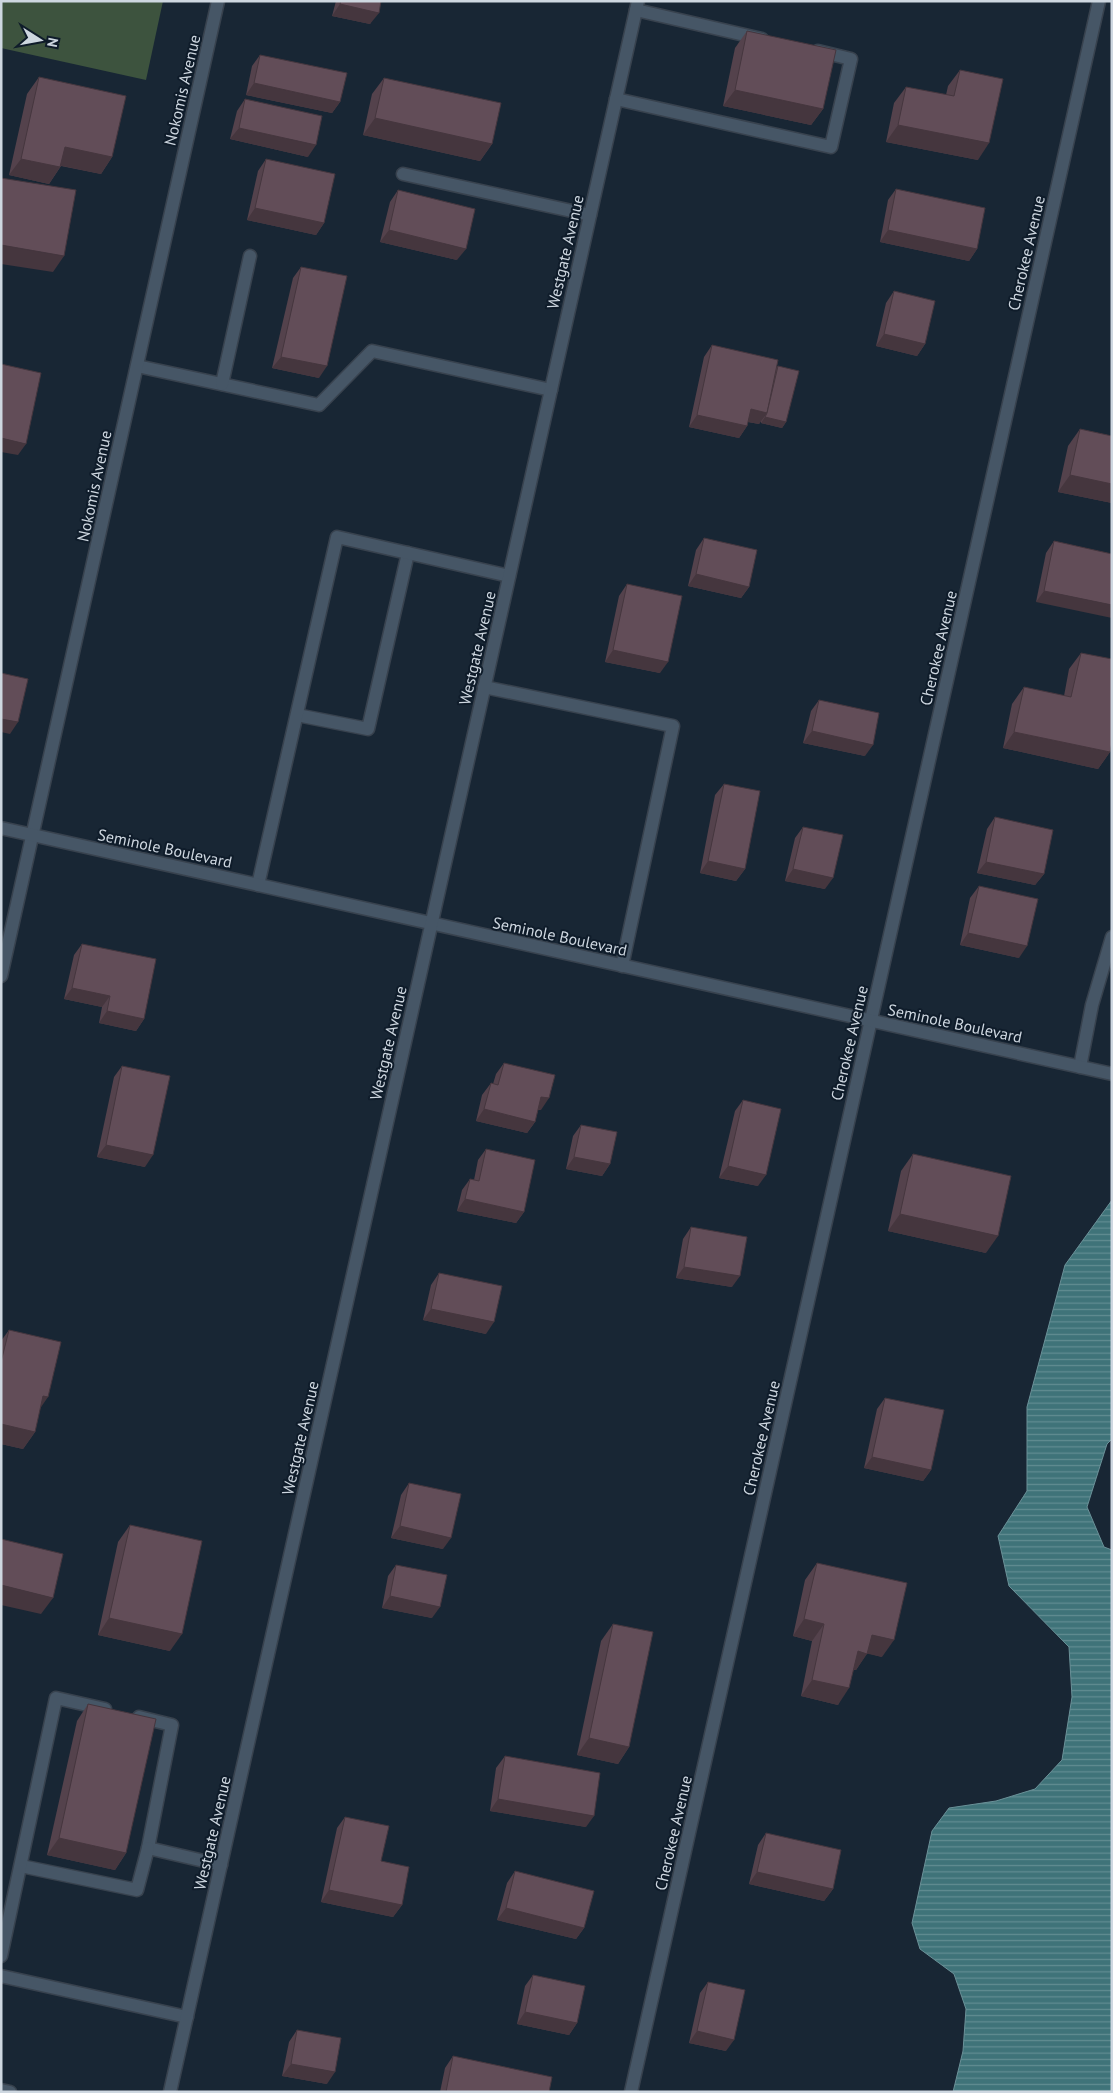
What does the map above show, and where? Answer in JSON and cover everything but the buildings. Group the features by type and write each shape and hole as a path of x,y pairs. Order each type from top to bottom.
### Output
{"street":[{"name":"Nokomis Avenue","path":"1,976 34,836 218,1"},
{"name":"Cherokee Avenue","path":"631,2092 1099,1"},
{"path":"637,6 773,41"},
{"name":"Westgate Avenue","path":"170,2092 637,6"},
{"path":"616,99 831,147 851,59 802,48"},
{"path":"403,174 590,215"},
{"path":"222,384 250,256"},
{"path":"138,366 319,405 372,351 551,390"},
{"path":"258,885 337,537 509,576"},
{"path":"296,715 368,729 408,553"},
{"path":"484,687 674,726 622,966"},
{"name":"Seminole Boulevard","path":"1,828 1112,1074"},
{"path":"1080,1067 1092,1005 1112,937"},
{"path":"1,1956 56,1698 172,1725 148,1848 137,1890 21,1866"},
{"path":"148,1848 221,1865"},
{"path":"1,1976 187,2017"},
{"path":"1,2090 10,2092"}],"shaded area":[{"path":"1,1 163,1 146,80 1,48"},
{"path":"1112,1200 1112,1439 1107,1444 1087,1507 1104,1547 1112,1550 1112,2092 953,2092 963,2051 966,2009 954,1974 920,1949 912,1923 932,1831 949,1808 996,1801 1035,1789 1062,1760 1072,1697 1069,1647 1009,1586 998,1536 1027,1491 1027,1407 1065,1265"}]}
